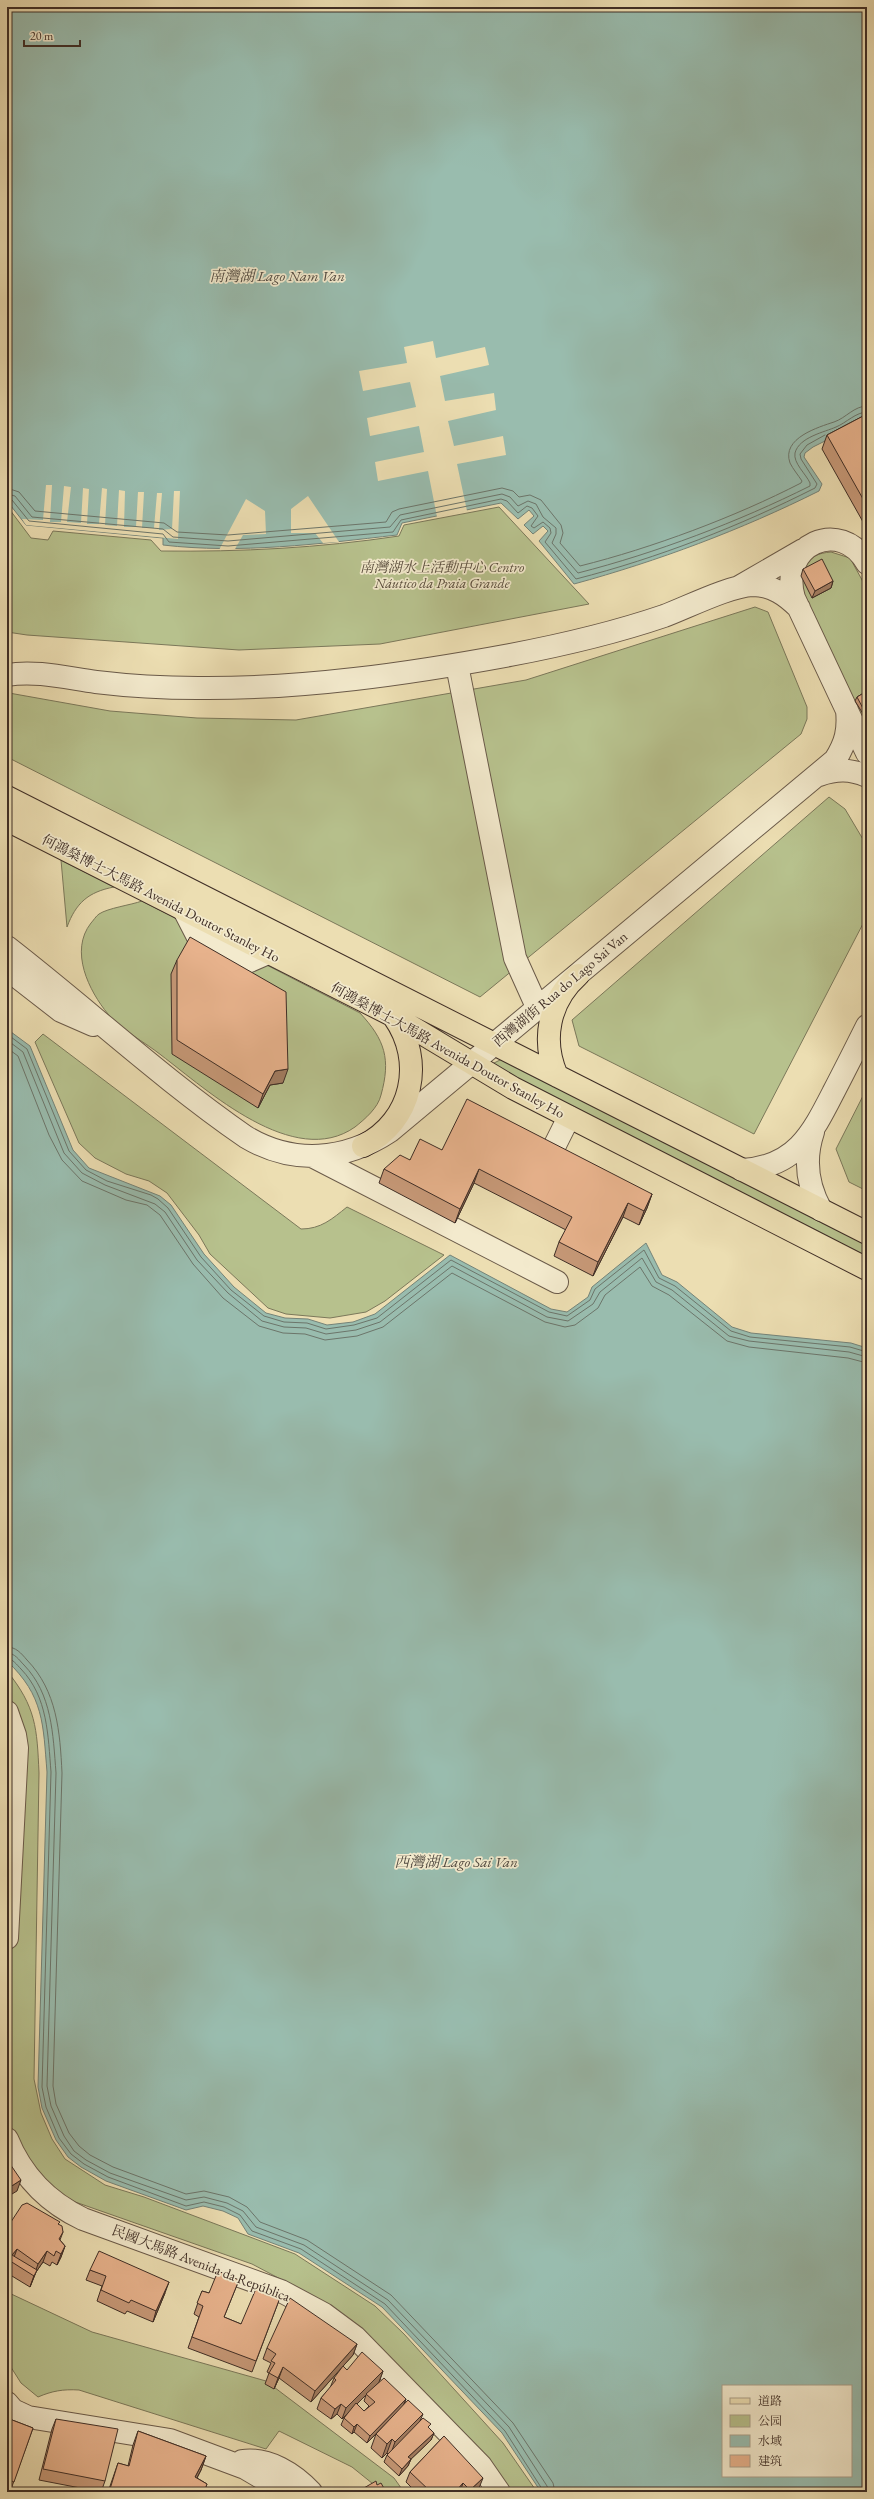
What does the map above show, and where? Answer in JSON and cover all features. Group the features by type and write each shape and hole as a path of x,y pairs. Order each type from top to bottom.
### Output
{"main road":[{"name":"何鴻燊博士大馬路 Avenida Doutor Stanley Ho","path":"7,797 867,1233"},
{"name":"何鴻燊博士大馬路 Avenida Doutor Stanley Ho","path":"7,820 394,1017 513,1088 867,1269"},
{"path":"557,1076 549,1046 550,1024 559,997 578,974"},
{"path":"363,1146 381,1135 391,1125 402,1108 409,1089 410,1054 405,1035 394,1017"}],"street":[{"path":"735,589 816,542 830,540 843,542 855,548 867,563"},
{"path":"805,549 796,559 791,572 790,585 799,608 867,753"},
{"path":"7,675 22,673 99,682 198,688 286,685 372,678 457,665 576,643 664,616 735,589 752,585 770,588 786,595 799,608"},
{"path":"7,661 57,676"},
{"path":"457,665 515,958 538,1009"},
{"name":"西灣湖街 Rua do Lago Sai Van","path":"7,947 72,998 110,1033 246,1138 273,1150 314,1157 344,1153 363,1146 390,1131 835,760 844,745 848,728 847,710"},
{"name":"西灣湖街 Rua do Lago Sai Van","path":"814,777 832,771 848,770 867,776"},
{"name":"西灣湖街 Rua do Lago Sai Van","path":"7,969 61,1011 110,1033"},
{"path":"742,1170 770,1165 788,1156 804,1143 816,1126 867,1028"},
{"path":"549,1157 569,1117"},
{"path":"816,1126 809,1148 808,1169 812,1191 821,1210"},
{"path":"314,1157 557,1282"},
{"path":"7,1712 14,1728 17,1748 7,1938"},
{"name":"民國大馬路 Avenida da República","path":"7,2139 16,2159 29,2178 45,2194 63,2208 83,2219 282,2291 334,2321 355,2338 481,2466 499,2492"},
{"path":"7,2403 14,2410 28,2417 170,2440 244,2468 286,2492"},
{"path":"231,2463 248,2460 274,2465 298,2478 311,2492"}],"green space":[{"name":"南灣湖水上活動中心 Centro Náutico da Praia Grande","path":"7,506 31,538 48,540 53,531 151,540 161,551 250,550 339,544 399,536 404,525 499,507 589,604 380,644 239,650 27,635 7,632"},
{"path":"831,552 850,558 867,589 867,731 801,591 802,575 806,564 815,556 822,553"},
{"path":"755,607 768,612 807,707 807,719 801,734 480,997 7,757 7,694 9,693 110,711 197,718 296,720 526,680"},
{"path":"829,797 845,809 867,846 867,916 754,1134 579,1046 572,1020"},
{"path":"61,860 114,887 97,892 84,900 74,911 67,927"},
{"path":"142,901 360,1013 380,1041 384,1051 385,1060 384,1082 381,1095 371,1113 355,1127 331,1138 305,1139 279,1132 252,1120 227,1104 113,1020 101,1005 88,982 82,958 82,946 85,934 91,923 99,914 108,910"},
{"path":"43,1034 301,1229 308,1229 320,1225 347,1207 444,1255 385,1301 366,1312 330,1318 286,1314 268,1308 210,1254 199,1235 167,1193 149,1181 126,1174 95,1158 79,1143 35,1042"},
{"path":"502,1059 867,1245 867,1259 503,1073 492,1064"},
{"path":"867,1088 867,1191 849,1182 836,1149"},
{"path":"7,1671 24,1696 36,1730 39,1773 34,2079 41,2113 52,2139 65,2159 105,2185 144,2197 295,2254 375,2306 404,2334 503,2443 537,2492 506,2492 320,2300 252,2264 61,2197 47,2187 7,2130 7,1959 18,1763 7,1708"},
{"path":"7,2292 92,2332 266,2381 394,2478 404,2492 383,2492 352,2467 279,2431 266,2449 79,2390 58,2391 38,2397 21,2383 7,2361"}],"water":[{"name":"南灣湖 Lago Nam Van","path":"7,7 867,7 867,420 813,447 805,453 804,457 822,484 819,491 760,519 699,544 574,584 539,541 548,531 543,526 533,534 524,525 534,516 529,510 518,519 501,503 402,523 397,535 280,547 192,548 163,545 163,538 26,525 7,501"},
{"name":"西灣湖 Lago Sai Van","path":"7,1029 30,1046 73,1150 89,1168 160,1196 171,1205 204,1254 234,1287 266,1313 285,1318 308,1319 327,1325 353,1322 375,1314 450,1255 551,1309 567,1312 588,1297 592,1287 646,1243 662,1275 677,1282 732,1327 751,1333 851,1343 867,1348 867,2492 541,2492 502,2433 382,2307 299,2253 248,2234 238,2218 223,2211 203,2206 186,2210 106,2181 81,2167 68,2157 56,2140 42,2108 38,2087 47,1772 44,1739 39,1712 35,1699 19,1674 7,1661"}],"pier":[{"path":"433,341 436,358 485,347 489,365 440,376 445,401 494,393 496,410 448,421 454,446 503,436 506,455 457,464 467,511 437,517 428,471 378,481 375,462 424,452 419,426 370,436 367,418 416,407 410,382 363,391 359,371 407,363 404,347"},
{"path":"46,485 52,485 50,522 61,522 64,486 71,487 67,522 81,523 83,488 89,489 87,524 99,524 102,488 107,489 105,525 117,526 119,490 125,491 124,527 136,527 138,492 144,492 142,528 154,528 157,493 162,493 159,530 172,529 174,491 180,491 178,539 26,525 22,519 43,520"},
{"path":"308,496 339,542 323,543 315,533 291,533 291,509"},
{"path":"246,499 265,511 266,534 243,535 235,549 219,550"}],"building":[{"path":"867,414 867,506 827,435"},
{"path":"822,559 833,581 815,591 803,569"},
{"path":"867,691 867,713 866,714 857,697"},
{"path":"190,937 286,992 288,1069 275,1071 263,1094 177,1040 177,960"},
{"path":"467,1099 652,1194 644,1211 628,1203 598,1262 559,1242 572,1217 479,1169 460,1209 384,1169 400,1155 410,1160 420,1139 442,1150"},
{"path":"8,2161 21,2180 7,2189 7,2162"},
{"path":"27,2203 60,2222 58,2224 62,2226 63,2232 59,2239 65,2246 61,2254 56,2251 54,2256 47,2251 38,2264 17,2249 12,2255 37,2270 34,2276 7,2259 7,2228 22,2205"},
{"path":"99,2251 169,2282 156,2311 131,2300 129,2303 101,2290 106,2276 90,2270"},
{"path":"218,2271 239,2280 224,2317 241,2324 258,2284 281,2295 256,2361 192,2337 203,2306 197,2303 202,2291 209,2293"},
{"path":"290,2298 357,2344 315,2391 283,2367 278,2378 269,2373 275,2363 271,2361 276,2354 267,2348"},
{"path":"362,2352 383,2371 346,2408 341,2404 335,2409 321,2398 336,2380 334,2378 343,2366 347,2370"},
{"path":"384,2378 406,2399 370,2436 357,2424 354,2427 344,2418 356,2403 364,2411 375,2402 366,2394"},
{"path":"408,2400 423,2414 395,2442 392,2439 387,2444 376,2434"},
{"path":"7,2418 33,2428 14,2482 7,2479"},
{"path":"423,2418 431,2424 428,2427 434,2433 408,2457 411,2459 402,2469 387,2455"},
{"path":"56,2419 118,2429 105,2481 43,2469"},
{"path":"138,2431 206,2456 195,2477 207,2484 204,2492 119,2492 110,2489 118,2463 129,2466"},
{"path":"444,2436 483,2478 470,2490 463,2483 455,2492 448,2492 445,2490 443,2492 431,2492 410,2472"},
{"path":"376,2481 377,2485 381,2483 386,2492 357,2492"},
{"path":"340,2488 343,2492 332,2492"}]}
